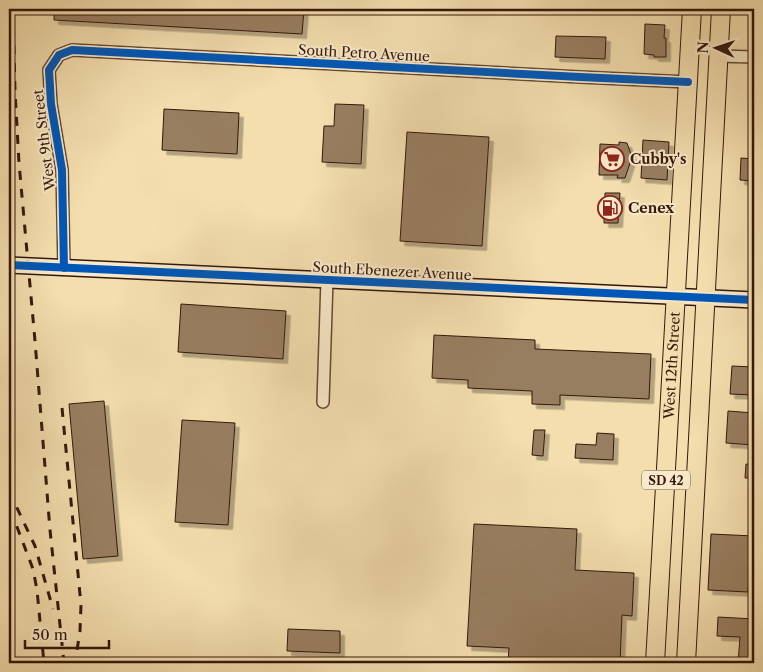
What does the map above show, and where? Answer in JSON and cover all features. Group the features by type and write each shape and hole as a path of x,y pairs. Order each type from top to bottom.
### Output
{"main road":[{"name":"West 12th Street","path":"655,663 692,9"},
{"name":"West 12th Street","path":"686,663 720,9"}],"street":[{"name":"South Petro Avenue","path":"49,70 58,55 72,50 688,82"},
{"path":"718,56 754,57"},
{"name":"West 9th Street","path":"49,70 51,104 62,170 64,268"},
{"name":"South Ebenezer Avenue","path":"9,265 754,300"},
{"path":"323,402 327,280"}],"building":[{"path":"54,9 304,9 302,34 54,20"},
{"path":"645,24 665,25 666,57 654,57 654,55 644,54"},
{"path":"556,36 606,37 605,59 555,57"},
{"path":"335,104 364,105 361,164 322,162 324,126 334,126"},
{"path":"164,109 239,113 237,154 162,150"},
{"path":"407,132 489,137 482,246 400,241"},
{"path":"643,140 669,142 667,180 641,178"},
{"path":"619,142 627,143 632,157 625,178 617,178 618,175 599,175 600,144 619,145"},
{"path":"741,158 754,159 754,181 740,180"},
{"path":"605,193 620,193 618,223 604,223"},
{"path":"181,304 286,311 283,359 178,352"},
{"path":"434,335 535,340 535,349 651,354 649,399 560,395 560,405 532,404 532,391 468,388 468,380 432,378"},
{"path":"732,366 754,367 754,395 730,394"},
{"path":"104,401 118,556 83,559 69,404"},
{"path":"728,411 754,413 754,445 726,443"},
{"path":"182,420 235,423 228,525 175,522"},
{"path":"534,430 545,430 543,456 532,455"},
{"path":"597,433 614,434 613,460 575,458 576,444 596,445"},
{"path":"746,464 754,465 754,478 745,478"},
{"path":"474,524 577,529 575,570 634,573 632,616 622,615 620,663 508,663 509,648 467,646"},
{"path":"711,534 754,536 754,556 750,556 748,592 708,590"},
{"path":"718,617 754,619 754,663 738,663 740,637 717,636"},
{"path":"288,629 340,631 340,653 287,651"}],"railway":[{"path":"13,9 19,163 50,530 64,663"},
{"path":"62,408 81,605 80,631 75,663"},
{"path":"9,491 35,546 53,609"},
{"path":"9,510 33,569 37,590 44,663"}],"cycle path":[{"path":"64,268 62,170 51,104 49,70 59,55 72,50 688,82"},
{"path":"9,265 754,300"}],"place":[{"name":"Cubby's","path":"612,159"},
{"name":"Cenex","path":"610,208"}]}
